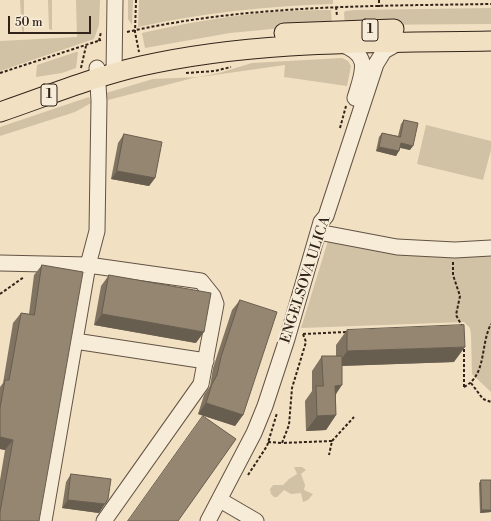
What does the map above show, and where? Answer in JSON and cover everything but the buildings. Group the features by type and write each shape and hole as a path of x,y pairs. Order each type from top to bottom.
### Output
{"main road":[{"name":"1","path":"0,100 200,43 279,33 364,30 491,29"},
{"name":"1","path":"0,112 101,70 163,62 231,50 339,44 491,41"}],"street":[{"path":"44,521 88,265 97,231 99,102 101,70 114,0"},
{"name":"ENGELSOVA ULICA","path":"208,521 254,433 265,406 287,339 320,227 328,209 376,64 384,51 400,42"},
{"path":"339,44 353,48 360,56 363,64 321,214 320,227 397,247 455,250 491,248"},
{"path":"0,263 88,265 201,281 213,296 216,304 201,384 104,521"},
{"path":"75,341 206,361"},
{"path":"220,500 255,521"}],"path":[{"path":"136,0 135,32 139,47"},
{"path":"379,0 379,6"},
{"path":"129,32 195,19 265,11 379,6 491,4"},
{"path":"0,73 86,46 99,40"},
{"path":"86,46 101,70"},
{"path":"179,74 215,72 235,66"},
{"path":"455,250 453,276 460,296 456,315 463,329 456,329"},
{"path":"0,294 28,274 30,264"},
{"path":"464,343 464,388 471,384 480,367 485,339 491,324"},
{"path":"299,333 349,332"},
{"path":"282,443 289,425 292,388 306,342 303,334"},
{"path":"471,384 483,399 491,402"},
{"path":"329,455 332,441 354,417"},
{"path":"268,442 282,443 332,441"}],"shaded area":[{"path":"20,0 24,0 24,32 22,31"},
{"path":"48,0 52,0 52,30 49,29"},
{"path":"76,0 100,0 99,25 94,39 0,71 0,41 77,37"},
{"path":"128,0 133,0 132,25 128,19"},
{"path":"139,0 333,0 333,4 284,6 235,11 138,27"},
{"path":"491,8 491,24 345,25 344,13 345,11 355,10"},
{"path":"331,10 332,26 293,27 230,33 145,48 142,33 188,23 260,13"},
{"path":"78,52 76,68 62,73 36,77 37,65"},
{"path":"342,58 348,61 351,66 347,86 284,77 285,65 193,78 108,100 106,93 153,79 199,77 219,73 252,63"},
{"path":"89,97 91,103 75,112 0,136 0,127"},
{"path":"426,125 491,141 491,150 483,180 417,164"},
{"path":"328,241 491,251 491,392 472,374 471,334 470,328 464,322 301,328"},
{"path":"294,467 302,467 306,470 301,474 305,485 304,490 313,494 308,500 303,502 301,493 291,494 284,490 277,497 274,497 271,494 270,489 273,485 283,485 297,474"}]}
